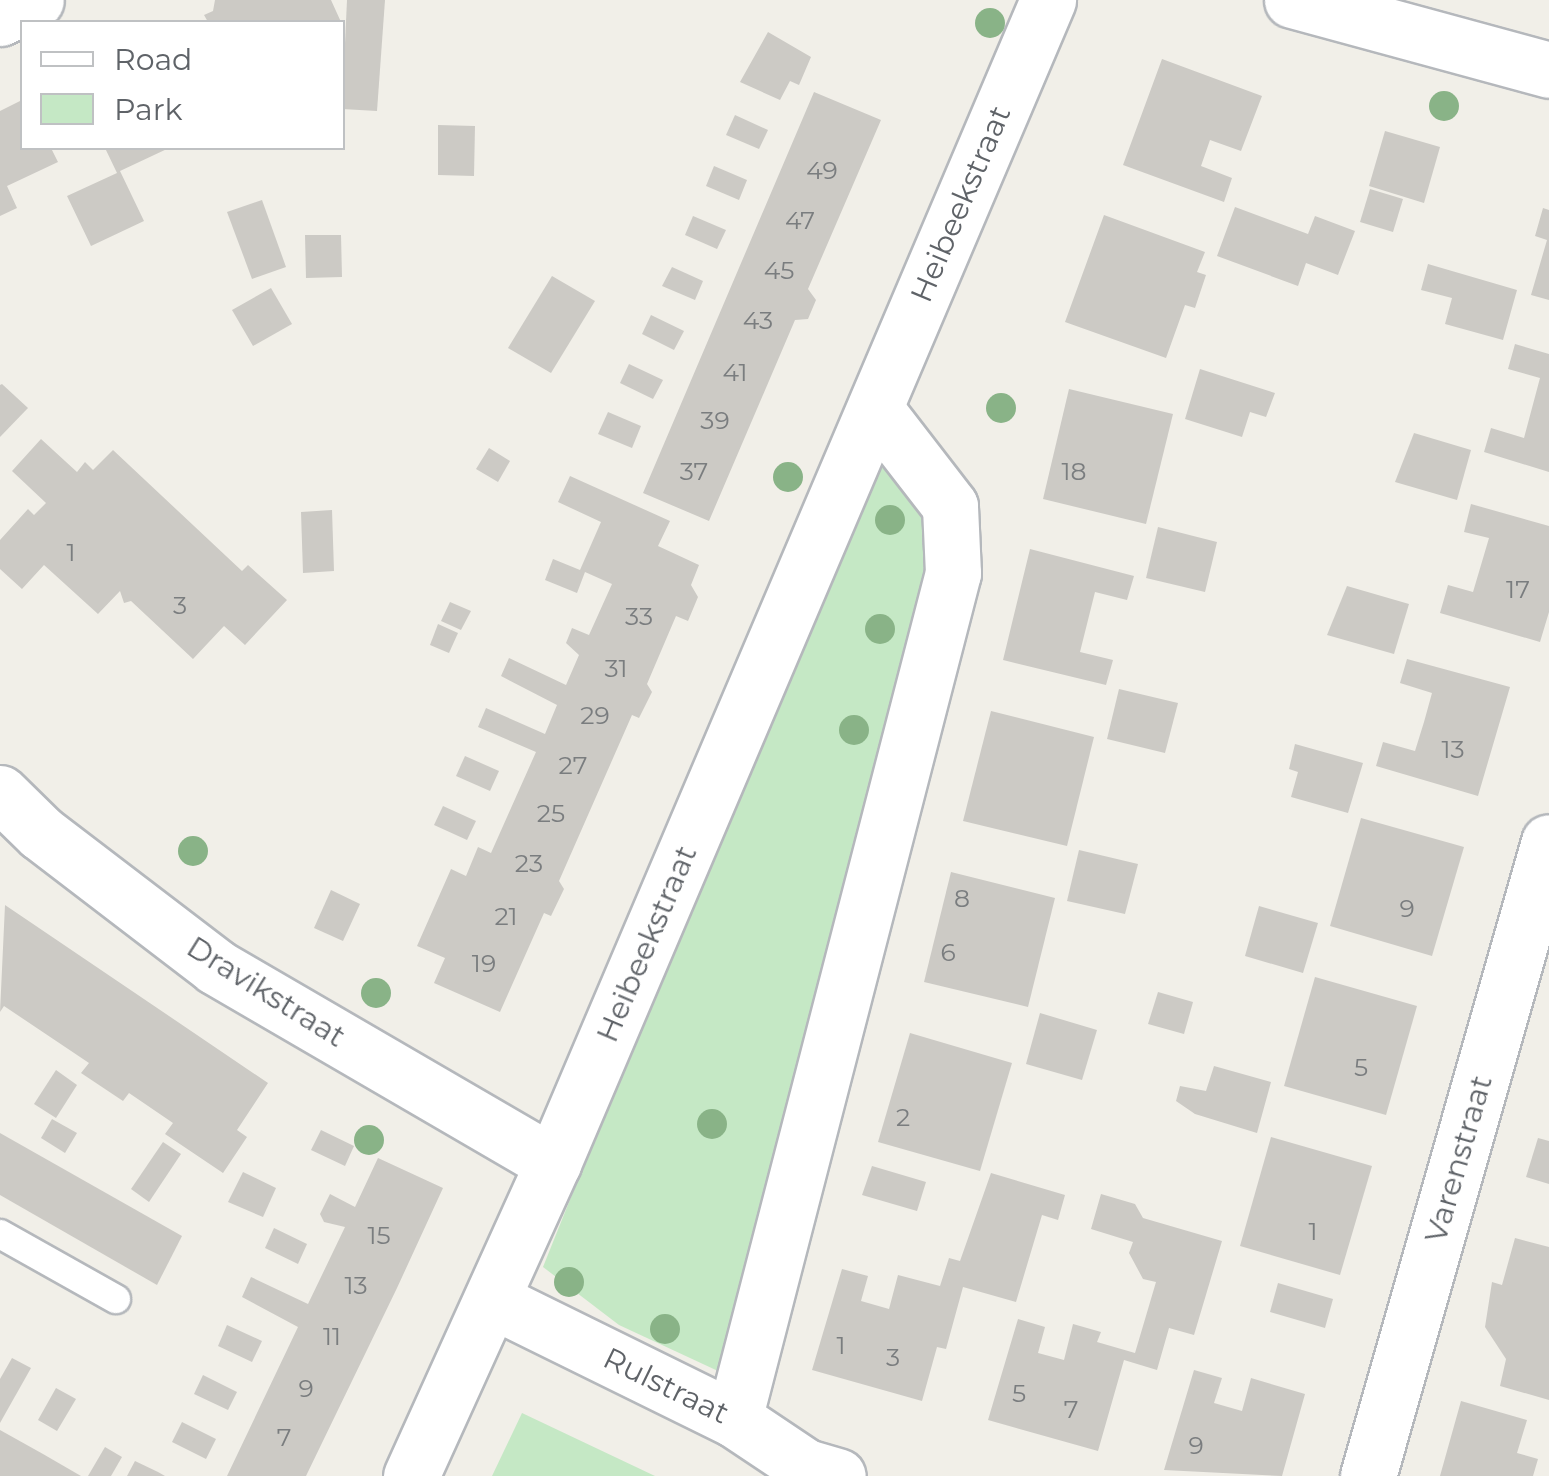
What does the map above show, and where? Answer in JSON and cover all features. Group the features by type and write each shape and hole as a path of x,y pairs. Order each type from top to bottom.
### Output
{"street":[{"path":"0,18 36,0"},
{"name":"Heibeekstraat","path":"411,1476 553,1162 1048,0"},
{"path":"1292,0 1549,70"},
{"path":"734,1419 953,574 950,506 875,408"},
{"name":"Dravikstraat","path":"0,793 41,833 216,967 553,1162"},
{"name":"Varenstraat","path":"1368,1476 1549,842"},
{"name":"Rulstraat","path":"492,1300 734,1419 816,1473"}],"lane":[{"path":"0,1234 116,1299"}],"green space":[{"path":"876,437 941,511 942,579 718,1371 619,1325 543,1267"},
{"path":"522,1413 655,1476 492,1476"}],"building":[{"path":"215,0 331,0 340,20 207,20 204,15 213,11"},
{"path":"347,0 385,0 377,111 345,109"},
{"path":"768,32 811,57 799,85 790,81 780,100 740,82"},
{"path":"1162,59 1262,96 1241,151 1210,140 1201,166 1232,178 1224,202 1123,165"},
{"path":"814,92 881,120 808,289 816,300 808,319 795,320 709,521 643,493"},
{"path":"20,101 20,150 52,150 58,162 7,186 17,208 0,216 0,111"},
{"path":"735,115 768,130 759,149 726,135"},
{"path":"438,125 475,126 474,176 438,175"},
{"path":"1385,131 1440,147 1424,203 1369,186"},
{"path":"106,150 165,150 120,171 144,221 91,246 67,196 117,173"},
{"path":"714,166 747,180 739,200 706,186"},
{"path":"1370,189 1403,199 1393,232 1360,222"},
{"path":"262,200 286,267 252,279 227,212"},
{"path":"1235,207 1308,234 1315,216 1355,231 1338,275 1306,263 1298,286 1217,256"},
{"path":"1543,208 1549,210 1549,300 1531,295 1547,240 1535,236"},
{"path":"1104,215 1205,252 1197,272 1206,275 1195,308 1185,305 1166,358 1065,322"},
{"path":"693,216 726,230 717,249 685,235"},
{"path":"305,235 341,235 342,277 306,278"},
{"path":"1428,264 1517,290 1503,340 1445,324 1452,298 1421,290"},
{"path":"672,267 703,281 695,300 662,286"},
{"path":"552,276 595,301 551,373 508,348"},
{"path":"271,288 292,324 253,346 232,310"},
{"path":"651,315 684,331 674,350 642,334"},
{"path":"1515,344 1549,354 1549,472 1484,452 1491,428 1524,438 1540,378 1508,369"},
{"path":"629,364 663,380 653,399 620,383"},
{"path":"1200,369 1275,393 1266,417 1250,412 1242,437 1185,419"},
{"path":"0,385 28,408 0,437"},
{"path":"1069,389 1173,414 1146,524 1043,499"},
{"path":"608,412 641,426 632,448 598,434"},
{"path":"1414,433 1471,450 1457,500 1395,482"},
{"path":"41,439 77,472 85,462 93,470 113,450 242,571 248,565 287,600 245,645 224,626 193,659 131,601 124,603 120,591 98,614 44,565 22,589 0,569 0,540 28,509 34,515 46,503 12,471"},
{"path":"489,448 510,461 498,482 476,469"},
{"path":"570,476 670,521 658,546 699,565 691,585 698,597 688,621 676,616 647,684 652,692 639,718 632,715 559,881 564,889 551,916 544,913 500,1012 434,983 445,958 417,946 451,869 466,876 478,847 491,853 536,752 478,727 486,708 545,734 557,705 501,676 509,658 566,685 579,655 566,643 572,628 589,635 612,584 585,572 577,593 545,580 553,559 580,570 601,522 558,502"},
{"path":"1471,504 1549,526 1549,612 1540,642 1440,613 1448,585 1473,592 1489,538 1464,532"},
{"path":"332,510 334,571 303,573 301,512"},
{"path":"1158,527 1217,542 1205,592 1146,578"},
{"path":"1030,549 1134,576 1127,600 1095,592 1080,652 1113,660 1106,685 1003,660"},
{"path":"1347,586 1409,604 1394,654 1327,635"},
{"path":"450,602 471,611 461,630 441,621"},
{"path":"438,624 458,633 449,653 430,645"},
{"path":"1407,659 1510,687 1478,796 1376,766 1383,742 1415,751 1424,722 1432,693 1400,683"},
{"path":"1119,689 1178,703 1165,753 1107,739"},
{"path":"991,711 1094,737 1067,846 963,821"},
{"path":"1295,744 1363,763 1348,813 1291,797 1298,772 1289,769"},
{"path":"465,756 499,771 490,791 456,776"},
{"path":"443,806 476,821 467,840 434,825"},
{"path":"1361,818 1464,847 1432,956 1330,926"},
{"path":"1079,850 1138,864 1125,914 1067,901"},
{"path":"951,872 1055,898 1028,1007 924,982"},
{"path":"331,890 360,904 343,941 314,928"},
{"path":"5,905 268,1083 237,1130 247,1137 223,1173 165,1134 173,1123 129,1093 123,1101 81,1073 89,1063 4,1006 0,1012"},
{"path":"1259,906 1318,923 1303,973 1245,956"},
{"path":"1315,977 1417,1006 1386,1115 1284,1086"},
{"path":"1158,992 1193,1002 1184,1034 1148,1024"},
{"path":"1040,1013 1097,1030 1082,1080 1026,1064"},
{"path":"910,1033 1012,1063 980,1171 878,1142"},
{"path":"1214,1066 1271,1082 1257,1133 1195,1114 1176,1101 1180,1086 1206,1091"},
{"path":"56,1070 77,1085 56,1118 34,1104"},
{"path":"52,1119 77,1133 65,1153 41,1138"},
{"path":"321,1130 354,1146 345,1166 311,1150"},
{"path":"0,1133 182,1236 157,1285 0,1195"},
{"path":"1271,1137 1372,1166 1340,1275 1240,1246"},
{"path":"1538,1138 1549,1141 1549,1184 1526,1177"},
{"path":"163,1142 181,1154 149,1202 131,1189"},
{"path":"378,1158 443,1188 397,1288 306,1476 227,1476 298,1327 242,1297 251,1277 308,1304 345,1227 324,1222 320,1214 330,1194 355,1207"},
{"path":"872,1166 926,1182 917,1211 862,1195"},
{"path":"243,1172 276,1188 263,1217 228,1202"},
{"path":"991,1173 1065,1195 1058,1220 1042,1215 1016,1302 963,1287 946,1349 937,1347 922,1401 812,1370 842,1269 868,1276 861,1301 889,1309 898,1275 940,1286 949,1258 960,1261"},
{"path":"1101,1194 1135,1204 1143,1218 1222,1241 1194,1335 1169,1328 1157,1370 1124,1360 1098,1451 988,1420 1018,1319 1045,1327 1038,1353 1064,1360 1073,1324 1101,1332 1097,1342 1135,1353 1156,1282 1143,1279 1129,1253 1133,1242 1091,1229"},
{"path":"274,1228 307,1244 298,1264 265,1248"},
{"path":"1515,1238 1549,1247 1549,1400 1500,1386 1506,1359 1485,1327 1492,1282 1502,1285"},
{"path":"1278,1283 1333,1299 1325,1328 1270,1312"},
{"path":"227,1325 262,1341 252,1362 218,1346"},
{"path":"12,1358 31,1368 0,1423 0,1379"},
{"path":"1194,1370 1222,1378 1214,1403 1242,1411 1251,1378 1305,1394 1282,1476 1164,1470"},
{"path":"203,1375 237,1392 228,1410 194,1394"},
{"path":"56,1388 76,1399 57,1431 38,1420"},
{"path":"1461,1401 1527,1420 1517,1453 1538,1459 1533,1476 1440,1476"},
{"path":"182,1422 216,1439 206,1459 172,1442"},
{"path":"0,1430 43,1454 81,1476 0,1476"},
{"path":"105,1447 122,1457 111,1476 88,1476"},
{"path":"135,1461 158,1472 165,1476 127,1476"}]}
